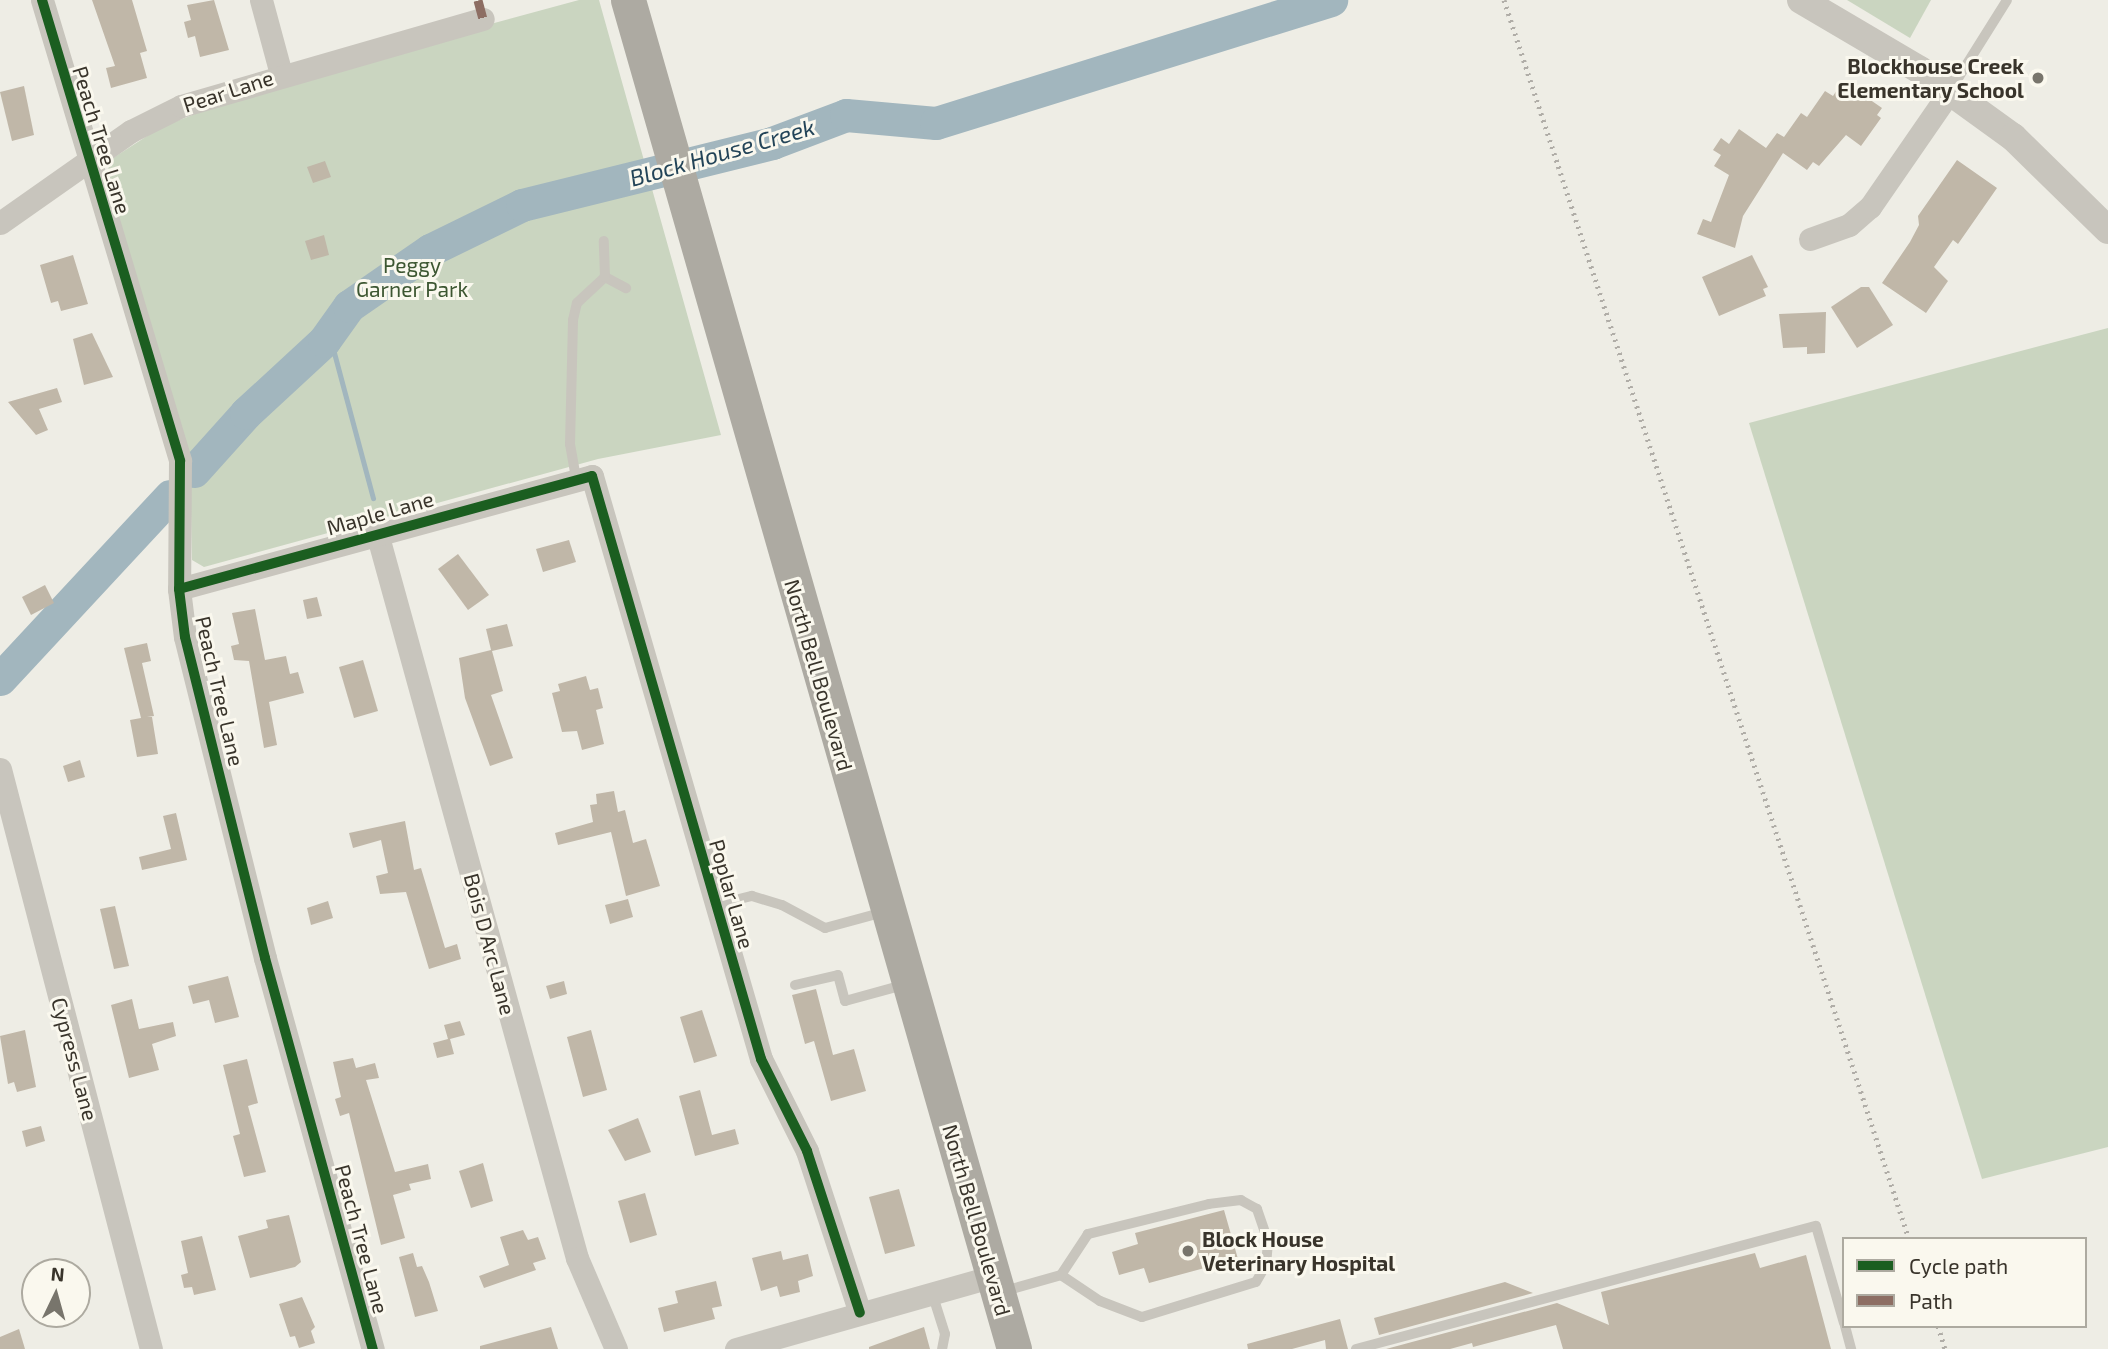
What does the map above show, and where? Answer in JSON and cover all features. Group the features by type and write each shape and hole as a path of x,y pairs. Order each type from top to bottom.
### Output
{"main road":[{"name":"North Bell Boulevard","path":"628,0 1014,1349"}],"street":[{"name":"Peach Tree Lane","path":"42,0 87,161 180,461 179,589 185,637 265,958 373,1349"},
{"path":"261,0 281,74"},
{"path":"1801,0 1950,90 2013,137 2108,230"},
{"name":"Pear Lane","path":"0,223 131,131 181,106 281,74 483,19"},
{"path":"1810,239 1849,225 1870,207 1950,90"},
{"name":"Maple Lane","path":"179,589 584,477"},
{"name":"Poplar Lane","path":"584,477 761,1059 807,1151 860,1313"},
{"name":"Bois D Arc Lane","path":"377,533 577,1258 616,1349"},
{"name":"Cypress Lane","path":"0,769 151,1349"},
{"path":"736,1349 932,1293 996,1284"}],"lane":[{"path":"1950,90 2007,0"},
{"path":"584,477 570,444 573,320 577,303 605,277 604,241"},
{"path":"605,277 626,288"},
{"path":"715,905 762,898 825,928 887,912"},
{"path":"795,985 838,975 845,1001 908,984"},
{"path":"996,1284 1060,1275 1100,1301 1142,1317 1256,1282 1266,1265 1268,1241 1257,1209 1241,1200 1209,1203 1088,1234 1060,1275"},
{"path":"1356,1349 1816,1226 1842,1317"},
{"path":"932,1293 945,1334 942,1349"},
{"path":"1845,1328 1851,1349"}],"green space":[{"name":"Peggy Garner Park","path":"579,0 599,0 721,435 598,459 204,567 192,560 190,462 106,182 110,160 161,127 284,80"},
{"path":"1847,0 1931,0 1910,38"},
{"path":"2108,328 2108,1147 1982,1179 1749,423"}],"building":[{"path":"92,0 132,0 147,51 140,53 147,78 111,88 106,68 115,66"},
{"path":"214,0 229,50 200,57 195,36 188,38 184,22 191,20 187,5"},
{"path":"1843,81 1882,108 1877,115 1881,118 1861,146 1846,135 1819,166 1813,162 1807,170 1783,153 1743,216 1735,248 1697,234 1703,219 1711,222 1729,175 1714,166 1721,155 1713,150 1721,138 1729,144 1739,129 1766,148 1777,133 1784,137 1801,113 1807,117 1825,91 1833,96"},
{"path":"24,86 34,135 12,141 0,92"},
{"path":"1957,160 1997,188 1958,244 1953,240 1934,267 1948,281 1926,313 1882,283 1910,242 1919,225 1918,216"},
{"path":"325,161 331,177 313,183 307,167"},
{"path":"324,235 329,255 311,260 305,241"},
{"path":"73,255 88,304 61,311 58,301 51,303 40,265"},
{"path":"1752,255 1768,287 1763,289 1766,296 1719,316 1702,277"},
{"path":"1861,287 1869,287 1893,325 1857,348 1831,307"},
{"path":"1826,312 1825,353 1807,354 1807,347 1783,348 1779,314"},
{"path":"92,333 113,377 84,385 73,339"},
{"path":"57,388 62,402 39,409 48,430 36,435 8,402"},
{"path":"569,540 576,562 543,572 536,549"},
{"path":"458,554 489,595 468,610 438,569"},
{"path":"45,585 54,603 31,615 22,597"},
{"path":"317,597 322,616 307,619 303,600"},
{"path":"255,609 265,660 286,656 290,674 298,672 304,693 269,702 277,745 264,748 249,661 234,660 231,646 239,644 232,613"},
{"path":"507,624 513,646 492,651 503,691 491,695 513,758 490,766 465,698 459,658 491,650 486,629"},
{"path":"147,643 151,661 142,663 154,716 147,717 152,717 158,754 137,757 130,720 141,718 124,648"},
{"path":"363,660 378,711 354,718 339,667"},
{"path":"586,676 590,690 598,688 603,708 596,710 604,744 582,750 577,731 562,732 552,693 560,691 558,684"},
{"path":"80,760 85,777 68,782 63,766"},
{"path":"614,791 618,812 625,810 633,843 646,839 660,886 626,896 611,832 558,845 555,833 593,822 590,805 597,804 596,794"},
{"path":"176,813 187,860 142,870 139,857 171,849 163,816"},
{"path":"405,821 414,870 421,868 445,948 457,944 461,959 429,969 406,892 380,894 376,876 388,873 381,840 353,848 349,833"},
{"path":"628,899 633,917 610,924 605,905"},
{"path":"328,901 333,918 311,925 307,908"},
{"path":"115,906 129,966 114,969 100,909"},
{"path":"228,976 239,1017 215,1023 209,1000 193,1004 188,986"},
{"path":"564,981 567,994 550,999 546,986"},
{"path":"816,989 833,1055 854,1049 866,1091 831,1101 814,1041 805,1044 792,995"},
{"path":"132,999 139,1029 173,1022 176,1036 152,1044 159,1070 129,1078 111,1005"},
{"path":"702,1010 717,1056 694,1063 680,1017"},
{"path":"460,1021 465,1035 450,1039 454,1054 437,1058 433,1043 448,1039 444,1025"},
{"path":"25,1030 36,1087 17,1092 14,1082 8,1084 0,1036"},
{"path":"591,1030 607,1090 583,1097 567,1037"},
{"path":"353,1058 356,1068 375,1063 379,1078 366,1080 395,1172 428,1164 431,1179 409,1184 411,1190 393,1195 405,1238 381,1245 349,1113 340,1116 335,1099 341,1097 333,1062"},
{"path":"247,1059 258,1103 248,1106 266,1172 244,1177 233,1136 240,1134 223,1065"},
{"path":"700,1090 712,1135 735,1129 739,1144 695,1156 679,1096"},
{"path":"638,1118 651,1152 625,1161 608,1130"},
{"path":"41,1126 45,1141 26,1147 22,1131"},
{"path":"483,1163 493,1201 471,1208 459,1171"},
{"path":"899,1189 915,1246 885,1254 869,1197"},
{"path":"645,1193 657,1235 630,1243 618,1201"},
{"name":"Block House Veterinary Hospital","path":"1224,1210 1238,1259 1149,1283 1144,1268 1119,1275 1112,1252 1138,1244 1135,1233"},
{"path":"289,1215 301,1262 295,1267 250,1278 238,1236 268,1228 266,1220"},
{"path":"523,1230 528,1240 538,1237 546,1259 533,1263 536,1270 484,1288 479,1276 509,1265 500,1237"},
{"path":"202,1236 216,1290 194,1295 192,1287 184,1288 181,1275 188,1273 181,1241"},
{"path":"781,1251 783,1260 808,1254 813,1276 798,1281 800,1292 780,1297 777,1286 761,1291 752,1258"},
{"path":"413,1253 417,1267 422,1266 429,1282 438,1311 415,1317 399,1257"},
{"path":"1755,1253 1760,1268 1806,1255 1831,1349 1563,1349 1556,1325 1473,1347 1472,1343 1450,1349 1386,1349 1557,1303 1609,1325 1601,1292"},
{"path":"716,1281 722,1306 712,1308 715,1319 664,1332 658,1308 678,1303 675,1291"},
{"path":"1505,1282 1533,1293 1379,1335 1374,1318"},
{"path":"302,1297 315,1327 311,1331 315,1343 299,1348 295,1336 290,1337 279,1304"},
{"path":"1340,1319 1348,1349 1326,1349 1325,1340 1292,1349 1248,1349 1247,1344"},
{"path":"551,1327 558,1349 480,1349 480,1346"},
{"path":"924,1327 930,1349 869,1349 869,1347"},
{"path":"19,1329 25,1349 0,1349 0,1337"}],"waterway":[{"name":"Block House Creek","path":"194,471 246,413 324,341 349,306 430,250 522,205 772,143 846,115 936,123 1331,0"},
{"path":"329,334 373,498"},
{"name":"Block House Creek","path":"0,679 170,496"}],"railway":[{"path":"1504,0 1908,1237"},
{"path":"1939,1328 1945,1349"}],"marked path":[{"path":"478,0 483,19"}],"cycle path":[{"path":"42,0 180,461 179,589 185,637 265,958 373,1349"},
{"path":"179,589 592,476 761,1059 807,1151 860,1313"}],"place":[{"name":"Blockhouse Creek Elementary School","path":"2038,78"},
{"name":"Block House Veterinary Hospital","path":"1188,1251"}]}
